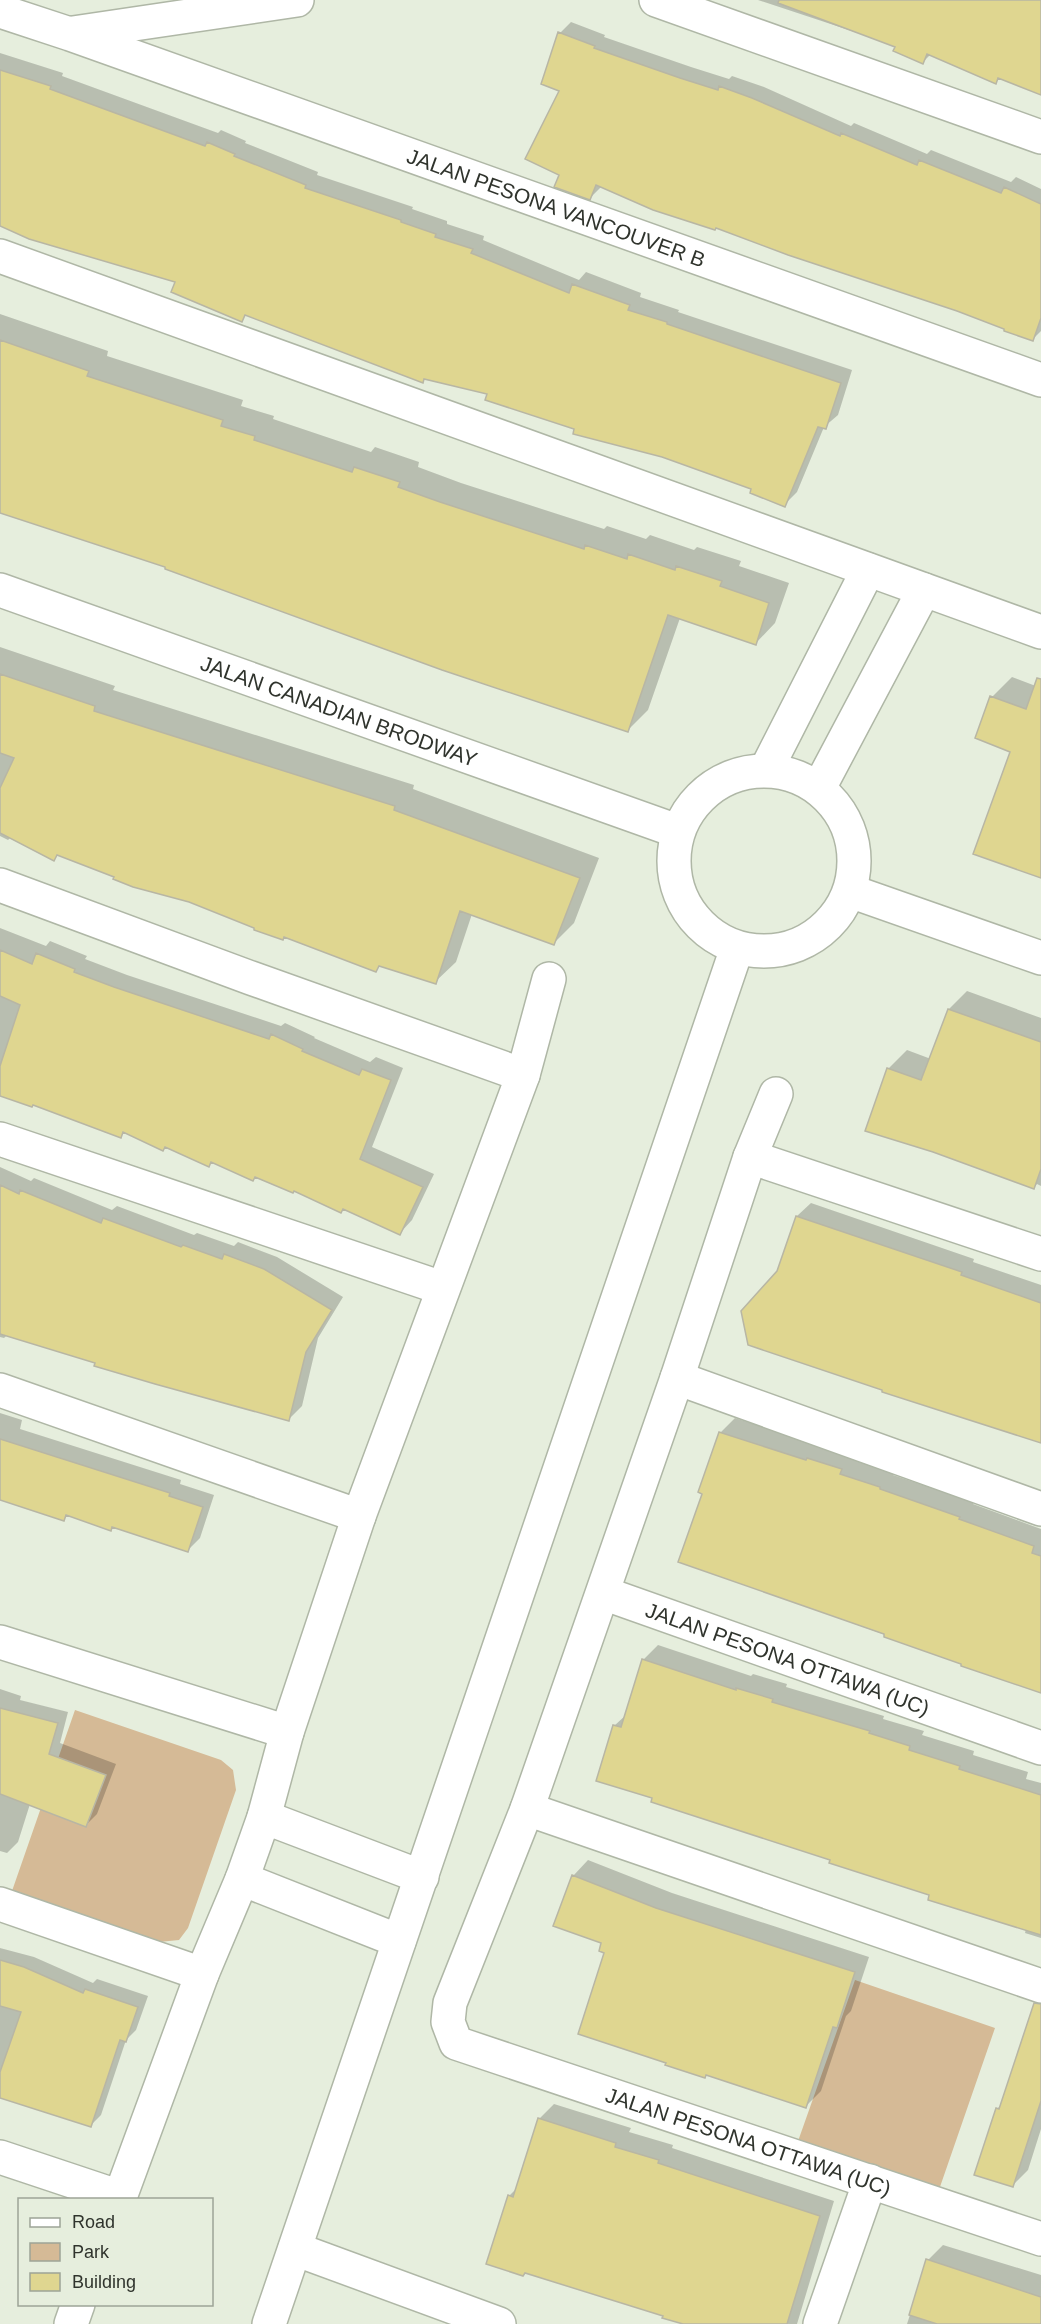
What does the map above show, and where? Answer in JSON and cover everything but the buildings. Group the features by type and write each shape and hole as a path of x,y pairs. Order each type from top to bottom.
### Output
{"street":[{"name":"JALAN PESONA VANCOUVER B","path":"70,34 297,0"},
{"path":"656,0 1041,137"},
{"name":"JALAN PESONA VANCOUVER B","path":"0,11 1041,380"},
{"path":"0,256 1041,632"},
{"path":"765,770 868,570"},
{"name":"JALAN CANADIAN BRODWAY","path":"0,590 677,831"},
{"path":"819,788 924,590"},
{"path":"765,770 794,775 819,788 839,809 851,835 855,863 850,891 837,916 817,935 809,939 792,947 765,951 737,948 711,935 690,914 676,889 672,860 677,831 690,806 711,786 737,774 765,770"},
{"path":"0,885 251,978 523,1074"},
{"path":"850,891 1041,958"},
{"path":"269,2324 737,948"},
{"path":"0,2157 119,2198 202,1974 242,1879 264,1817 287,1732 359,1516 523,1074 549,979"},
{"path":"776,1094 750,1157 677,1378 527,1809 1041,1986"},
{"path":"0,1139 442,1288"},
{"path":"750,1157 1041,1254"},
{"path":"677,1378 1041,1509"},
{"path":"0,1390 359,1516"},
{"name":"JALAN PESONA OTTAWA (UC)","path":"603,1593 1041,1748"},
{"path":"0,1642 287,1732"},
{"name":"JALAN PESONA OTTAWA (UC)","path":"527,1809 450,2003 448,2022 456,2043 1041,2239"},
{"path":"264,1817 422,1877"},
{"path":"242,1879 399,1941"},
{"path":"0,1904 202,1974"},
{"path":"820,2324 870,2181"},
{"path":"295,2248 499,2324"},
{"path":"71,2324 77,2306"}],"green space":[{"path":"75,1710 221,1760 233,1770 236,1790 188,1928 179,1940 159,1942 12,1891"},
{"path":"855,1980 995,2028 932,2210 791,2161"}]}
